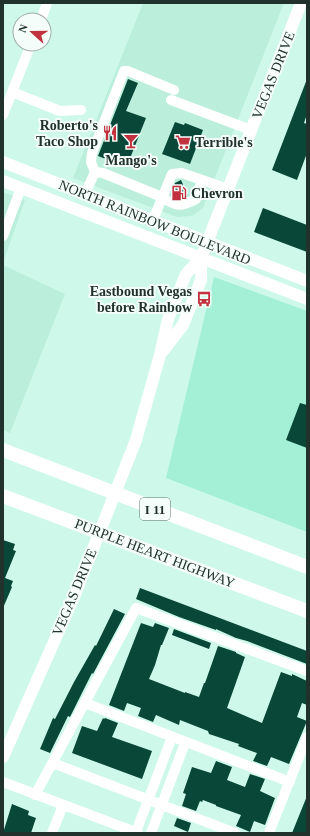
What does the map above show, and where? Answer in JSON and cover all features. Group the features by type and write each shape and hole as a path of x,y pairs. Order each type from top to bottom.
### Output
{"highway":[{"name":"I 11","path":"3,450 307,567"},
{"name":"PURPLE HEART HIGHWAY","path":"6,497 307,610"}],"main road":[{"name":"VEGAS DRIVE","path":"3,757 83,573 136,440 160,355 183,325 201,280 200,258 301,3"},
{"name":"NORTH RAINBOW BOULEVARD","path":"3,162 307,281"},
{"name":"NORTH RAINBOW BOULEVARD","path":"3,181 307,299"}],"street":[{"path":"3,115 28,52"},
{"path":"85,194 95,172 91,162 92,153 124,71 128,71 173,95 251,130"},
{"path":"12,92 60,111 81,110"},
{"path":"95,172 102,173 162,197 170,203 179,206 196,199 202,180"},
{"path":"152,220 172,174 182,173 228,189"},
{"path":"3,236 21,188"},
{"path":"35,794 86,703 136,608 307,671"},
{"path":"86,703 172,738 290,782"},
{"path":"269,833 307,737"},
{"path":"3,782 137,833 172,738"},
{"path":"151,833 185,742"},
{"path":"164,759 177,764"},
{"path":"53,763 236,833"},
{"path":"52,833 63,805"}],"shaded area":[{"path":"143,3 284,3 203,208 192,216 177,217 73,178"},
{"path":"3,192 25,200 3,263"},
{"path":"3,265 65,294 10,433 3,430"},
{"path":"214,277 307,311 307,532 166,478"}],"building":[{"path":"128,79 138,83 126,111 146,118 127,166 124,166 98,156"},
{"path":"307,79 307,114 304,123 307,124 307,153 297,180 272,170"},
{"name":"Terrible's","path":"175,122 184,125 185,123 203,130 190,164 162,154"},
{"path":"181,180 188,196 177,198 172,196 171,193 175,183"},
{"path":"263,208 307,225 307,252 254,232"},
{"path":"300,403 307,405 307,448 286,440"},
{"path":"3,540 15,544 13,550 16,551 5,578 13,581 3,608"},
{"path":"140,588 307,651 307,664 236,638 216,629 179,617 136,599"},
{"path":"114,609 125,614 93,674 92,673 70,717 68,716 50,753 40,749 53,718 55,719 74,682 95,645 96,646"},
{"path":"141,623 153,627 155,623 169,628 161,645 149,679 185,693 199,697 218,646 236,652 245,657 227,708 262,723 281,672 292,676 292,674 307,681 307,705 302,703 297,717 307,721 289,764 271,757 267,766 253,761 257,753 238,746 239,744 209,734 208,731 180,720 179,725 156,715 153,722 138,716 141,708 127,703 124,711 109,705"},
{"path":"174,629 211,643 209,649 172,635"},
{"path":"103,718 118,723 112,737 152,751 142,779 72,753 82,726 97,731"},
{"path":"216,761 232,767 227,780 245,787 250,774 265,779 260,791 275,798 265,825 254,821 250,832 236,826 241,815 203,800 202,802 200,801 196,811 182,806 186,794 183,793 192,767 211,773"},
{"path":"307,796 307,833 292,833"},
{"path":"12,804 29,811 28,815 36,818 31,833 3,833"},
{"path":"177,818 191,823 188,832 174,826"}],"place":[{"name":"Roberto's Taco Shop","path":"110,133"},
{"name":"Mango's","path":"131,141"},
{"name":"Terrible's","path":"183,142"},
{"name":"Chevron","path":"179,193"},
{"name":"Eastbound Vegas before Rainbow","path":"204,299"}]}
